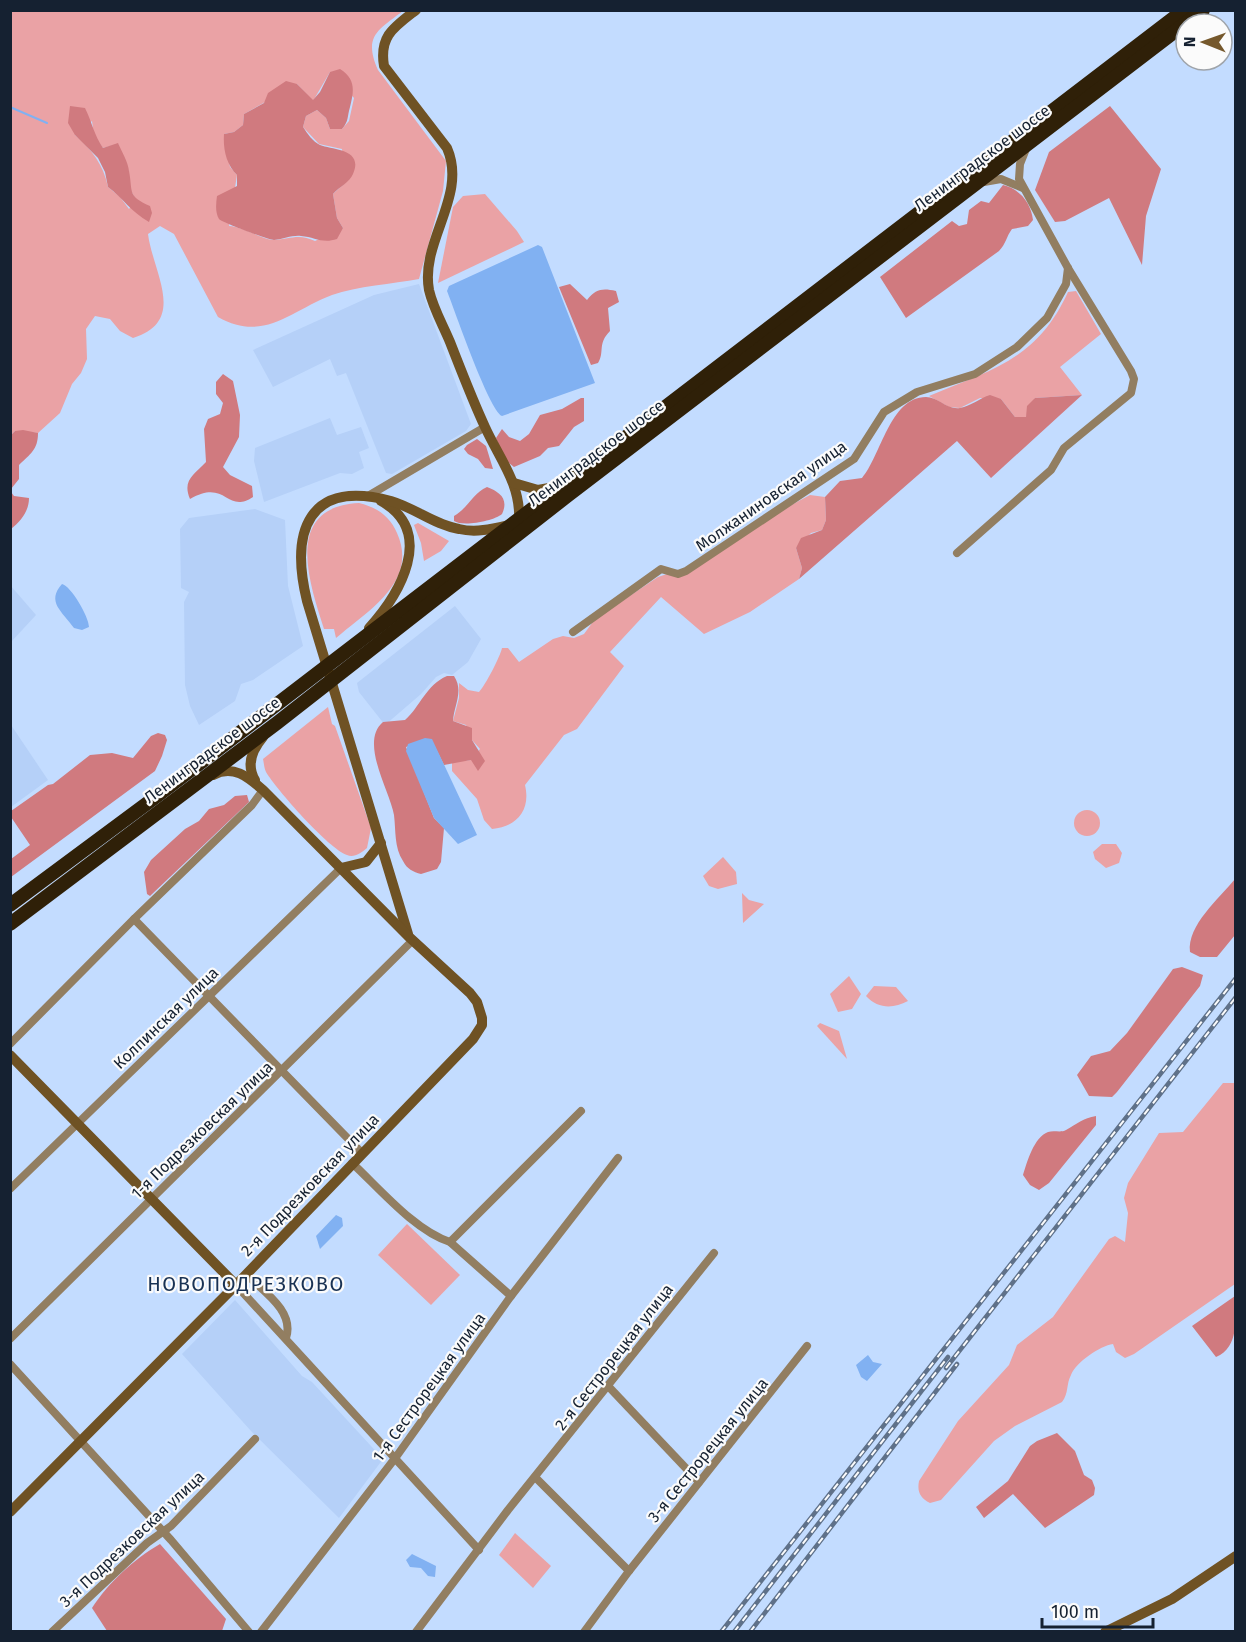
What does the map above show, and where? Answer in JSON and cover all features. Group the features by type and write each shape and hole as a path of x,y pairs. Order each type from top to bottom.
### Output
{"highway":[{"name":"Ленинградское шоссе","path":"10,905 517,522 1184,10"},
{"name":"Ленинградское шоссе","path":"10,924 277,723 548,511 1203,10"}],"street":[{"path":"410,938 318,636 300,568 303,530 316,510 327,503 348,496 372,497 400,504 458,529 489,530 517,522 519,506 514,483 485,427 429,291 430,266 452,185 453,163 447,148 384,66 381,50 388,34 416,10"},
{"path":"957,553 1050,470 1064,448 1131,393 1134,379 1068,268 1019,179 1020,164 1031,141"},
{"path":"971,188 989,180 1001,178 1024,189"},
{"name":"Молжаниновская улица","path":"573,632 661,569 678,574 686,571 854,459 884,412 917,392 975,374 1017,347 1047,318 1066,284 1068,268"},
{"path":"372,497 485,427"},
{"path":"514,483 538,490 564,485"},
{"path":"351,648 391,602 408,567 409,545 404,525 394,512 372,497"},
{"path":"263,790 251,773 251,758 260,741 277,723"},
{"path":"199,782 217,772 235,771 247,776 410,938"},
{"path":"10,1044 134,919 252,805 263,790"},
{"path":"341,868 366,862 381,843"},
{"name":"Колпинская улица","path":"10,1190 341,868"},
{"path":"134,919 207,997 362,1153"},
{"name":"2-я Подрезковская улица","path":"10,1512 236,1285 478,1032 482,1017 477,1002 410,938"},
{"name":"1-я Подрезковская улица","path":"10,1339 281,1071 410,938"},
{"path":"10,1055 236,1285 479,1550"},
{"path":"450,1242 581,1111"},
{"name":"1-я Сестрорецкая улица","path":"261,1632 396,1457 511,1296 618,1158"},
{"path":"352,1163 423,1228 438,1238 450,1242 511,1296"},
{"name":"2-я Сестрорецкая улица","path":"416,1632 714,1253"},
{"path":"246,1274 286,1317 288,1329 286,1338"},
{"name":"3-я Сестрорецкая улица","path":"584,1632 629,1571 807,1346"},
{"path":"10,1364 249,1632"},
{"path":"609,1387 699,1482"},
{"name":"3-я Подрезковская улица","path":"52,1632 162,1533 255,1440"},
{"path":"536,1478 629,1571"},
{"path":"1105,1632 1172,1599 1236,1556"}],"shaded area":[{"path":"11,11 403,11 386,23 376,35 372,49 374,58 378,70 446,161 443,191 419,279 364,287 332,295 290,316 263,326 249,327 234,324 218,317 174,234 160,226 148,234 163,294 163,308 159,320 150,330 133,338 120,331 110,319 95,316 86,329 87,359 81,373 72,384 60,413 38,433 15,431 11,435","holes":["330,72 354,98 349,121 342,129 330,129 326,118 317,110 306,116 303,127 319,144 342,149 345,183 333,194 337,218 343,228 315,241 299,237 274,240 229,226 237,175 230,167 224,134 234,132 243,125 244,114 297,84 313,101","92,121 94,136 103,148 118,144 129,172 129,187 136,200 129,209 108,187 96,158 75,135"]},
{"path":"340,69 349,77 353,91 344,126 342,129 330,129 326,118 317,110 306,116 303,127 317,144 346,152 354,160 352,177 333,194 337,218 343,228 337,239 323,241 298,236 274,240 245,231 219,219 216,211 217,196 237,186 237,175 226,156 224,134 234,132 243,125 244,114 264,103 268,93 286,81 297,84 313,100 320,92 330,72"},
{"path":"70,106 85,108 103,148 118,143 127,164 132,193 150,206 152,213 149,222 108,187 105,172 98,158 75,135 68,123"},
{"path":"1110,106 1161,169 1146,216 1142,265 1109,198 1065,221 1055,222 1035,190 1049,152"},
{"path":"1003,185 1015,190 1024,198 1033,220 1028,226 1012,229 999,251 906,318 880,277 952,221 959,226 967,224 969,210 981,201 989,203"},
{"path":"485,194 524,242 438,283 453,207 463,196"},
{"path":"538,245 542,247 595,383 502,416 496,410 481,379 447,291 449,286"},
{"path":"419,284 471,424 466,431 392,474 386,473 346,373 337,376 330,359 273,387 253,350 374,295"},
{"path":"570,284 587,300 600,290 616,291 619,302 608,308 610,331 602,344 598,363 591,365 559,287"},
{"path":"1076,291 1101,334 1060,367 1082,395 1035,398 1026,417 1015,417 1001,399 980,398 960,408 949,407 929,396 992,370 1027,348 1056,315 1068,292"},
{"path":"223,374 233,381 240,415 239,437 223,467 230,475 252,486 253,497 237,502 212,492 190,499 188,482 206,462 204,429 208,419 220,414 223,403 216,394 216,382"},
{"path":"990,395 1001,399 1015,417 1026,417 1027,406 1035,398 1082,395 991,478 957,441 799,579 802,568 796,548 801,538 822,530 826,520 825,497 840,481 862,478 888,429 903,407 914,400 926,397 951,407 960,408"},
{"path":"584,398 584,421 574,427 559,446 548,448 540,456 514,467 504,459 496,438 502,429 509,437 520,441 529,434 540,415 562,409"},
{"path":"330,418 337,435 361,427 369,448 359,452 364,468 352,474 340,473 264,502 254,461 255,448"},
{"path":"15,431 38,433 37,444 19,465 19,479 11,489 11,435"},
{"path":"477,439 486,446 493,469 485,468 478,459 464,449"},
{"path":"487,487 496,491 504,500 502,514 478,522 458,523 454,521 454,516"},
{"path":"11,492 14,496 29,498 24,515 11,529"},
{"path":"810,495 825,497 826,520 822,530 811,533 796,548 802,568 799,579 750,612 704,634 661,597 610,652 624,666 577,729 564,735 525,785 526,802 520,816 509,825 492,829 484,820 477,799 452,771 452,762 471,760 480,749 472,740 466,725 453,721 459,698 459,683 468,690 479,692 502,648 508,648 519,662 553,639 563,636 574,638 584,634 595,619 658,577 667,574 677,577 767,518"},
{"path":"359,503 382,513 391,522 402,550 401,566 396,581 386,594 336,638 334,629 324,629 312,590 307,550 311,532 319,518 335,508"},
{"path":"255,509 285,520 288,586 303,646 253,680 241,684 235,701 199,725 190,706 185,685 184,602 189,592 181,588 180,529 189,518"},
{"path":"418,523 449,541 441,551 424,561 421,543 414,525"},
{"path":"62,584 79,602 89,627 82,630 74,628 61,611 55,596"},
{"path":"10,585 36,615 11,642 10,642"},
{"path":"455,606 481,639 468,662 452,675 444,673 436,677 421,694 385,725 359,692 357,683"},
{"path":"447,676 454,676 458,687 453,721 472,728 472,740 485,761 478,771 471,760 444,765 431,739 406,747 434,818 444,828 441,862 437,869 421,874 406,866 400,856 394,815 378,767 374,742 376,731 383,722 405,720 428,690"},
{"path":"328,707 332,724 335,726 371,828 367,848 352,856 328,842 291,804 265,770 263,759"},
{"path":"11,725 48,780 10,807"},
{"path":"158,733 165,735 167,740 155,771 11,877 11,859 30,845 11,817 11,811 48,785 53,784 90,755 112,753 133,758 151,736"},
{"path":"425,738 432,739 477,835 458,844 434,818 406,751 408,744"},
{"path":"247,795 249,802 150,896 147,894 144,872 151,860 185,829 199,821 209,809 224,805 235,796"},
{"path":"1087,810 1096,814 1100,823 1096,832 1087,836 1078,832 1074,823 1078,814"},
{"path":"1102,844 1116,844 1122,853 1119,863 1106,868 1095,859 1093,852"},
{"path":"723,857 736,872 737,884 718,889 709,886 703,876"},
{"path":"1235,879 1235,935 1217,957 1200,957 1190,952 1190,942 1199,922"},
{"path":"742,893 749,900 764,904 743,923"},
{"path":"1182,967 1203,975 1200,986 1112,1097 1089,1096 1077,1075 1091,1056 1110,1051 1127,1033 1173,969"},
{"path":"849,976 861,994 852,1009 838,1012 830,994"},
{"path":"874,986 896,987 908,1001 891,1006 876,1003 866,996"},
{"path":"820,1023 839,1031 847,1059 817,1026"},
{"path":"1223,1083 1235,1083 1235,1284 1134,1354 1125,1358 1116,1352 1113,1344 1089,1355 1069,1378 1066,1395 1062,1402 1015,1426 994,1441 941,1500 930,1503 927,1501 920,1494 919,1481 958,1421 1009,1365 1017,1345 1053,1317 1109,1239 1115,1236 1125,1242 1128,1213 1124,1198 1128,1183 1159,1133 1183,1132"},
{"path":"1096,1116 1096,1125 1049,1183 1039,1190 1030,1185 1023,1175 1039,1139 1048,1132 1064,1131"},
{"path":"336,1215 342,1218 343,1226 320,1249 316,1236"},
{"path":"407,1224 460,1275 431,1305 378,1255"},
{"path":"1235,1296 1233,1339 1224,1352 1216,1357 1192,1326"},
{"path":"235,1300 302,1376 312,1382 383,1459 339,1518 251,1431 182,1354"},
{"path":"868,1355 873,1362 882,1364 867,1381 861,1377 856,1365"},
{"path":"1057,1433 1075,1451 1084,1475 1092,1480 1095,1488 1094,1495 1045,1528 1013,1494 984,1518 976,1507 1008,1481 1030,1446"},
{"path":"515,1533 551,1566 533,1588 499,1555"},
{"path":"160,1544 226,1619 222,1631 107,1631 92,1608 122,1572"},
{"path":"412,1554 436,1566 435,1577 428,1576 421,1568 410,1567 406,1560"}],"waterway":[{"path":"10,107 47,123"}],"railway":[{"path":"721,1632 1236,978"},
{"path":"946,1368 1236,997"},
{"path":"734,1632 948,1357"},
{"path":"750,1632 957,1364"}],"district":[{"name":"НОВОПОДРЕЗКОВО","path":"246,1284"}]}
